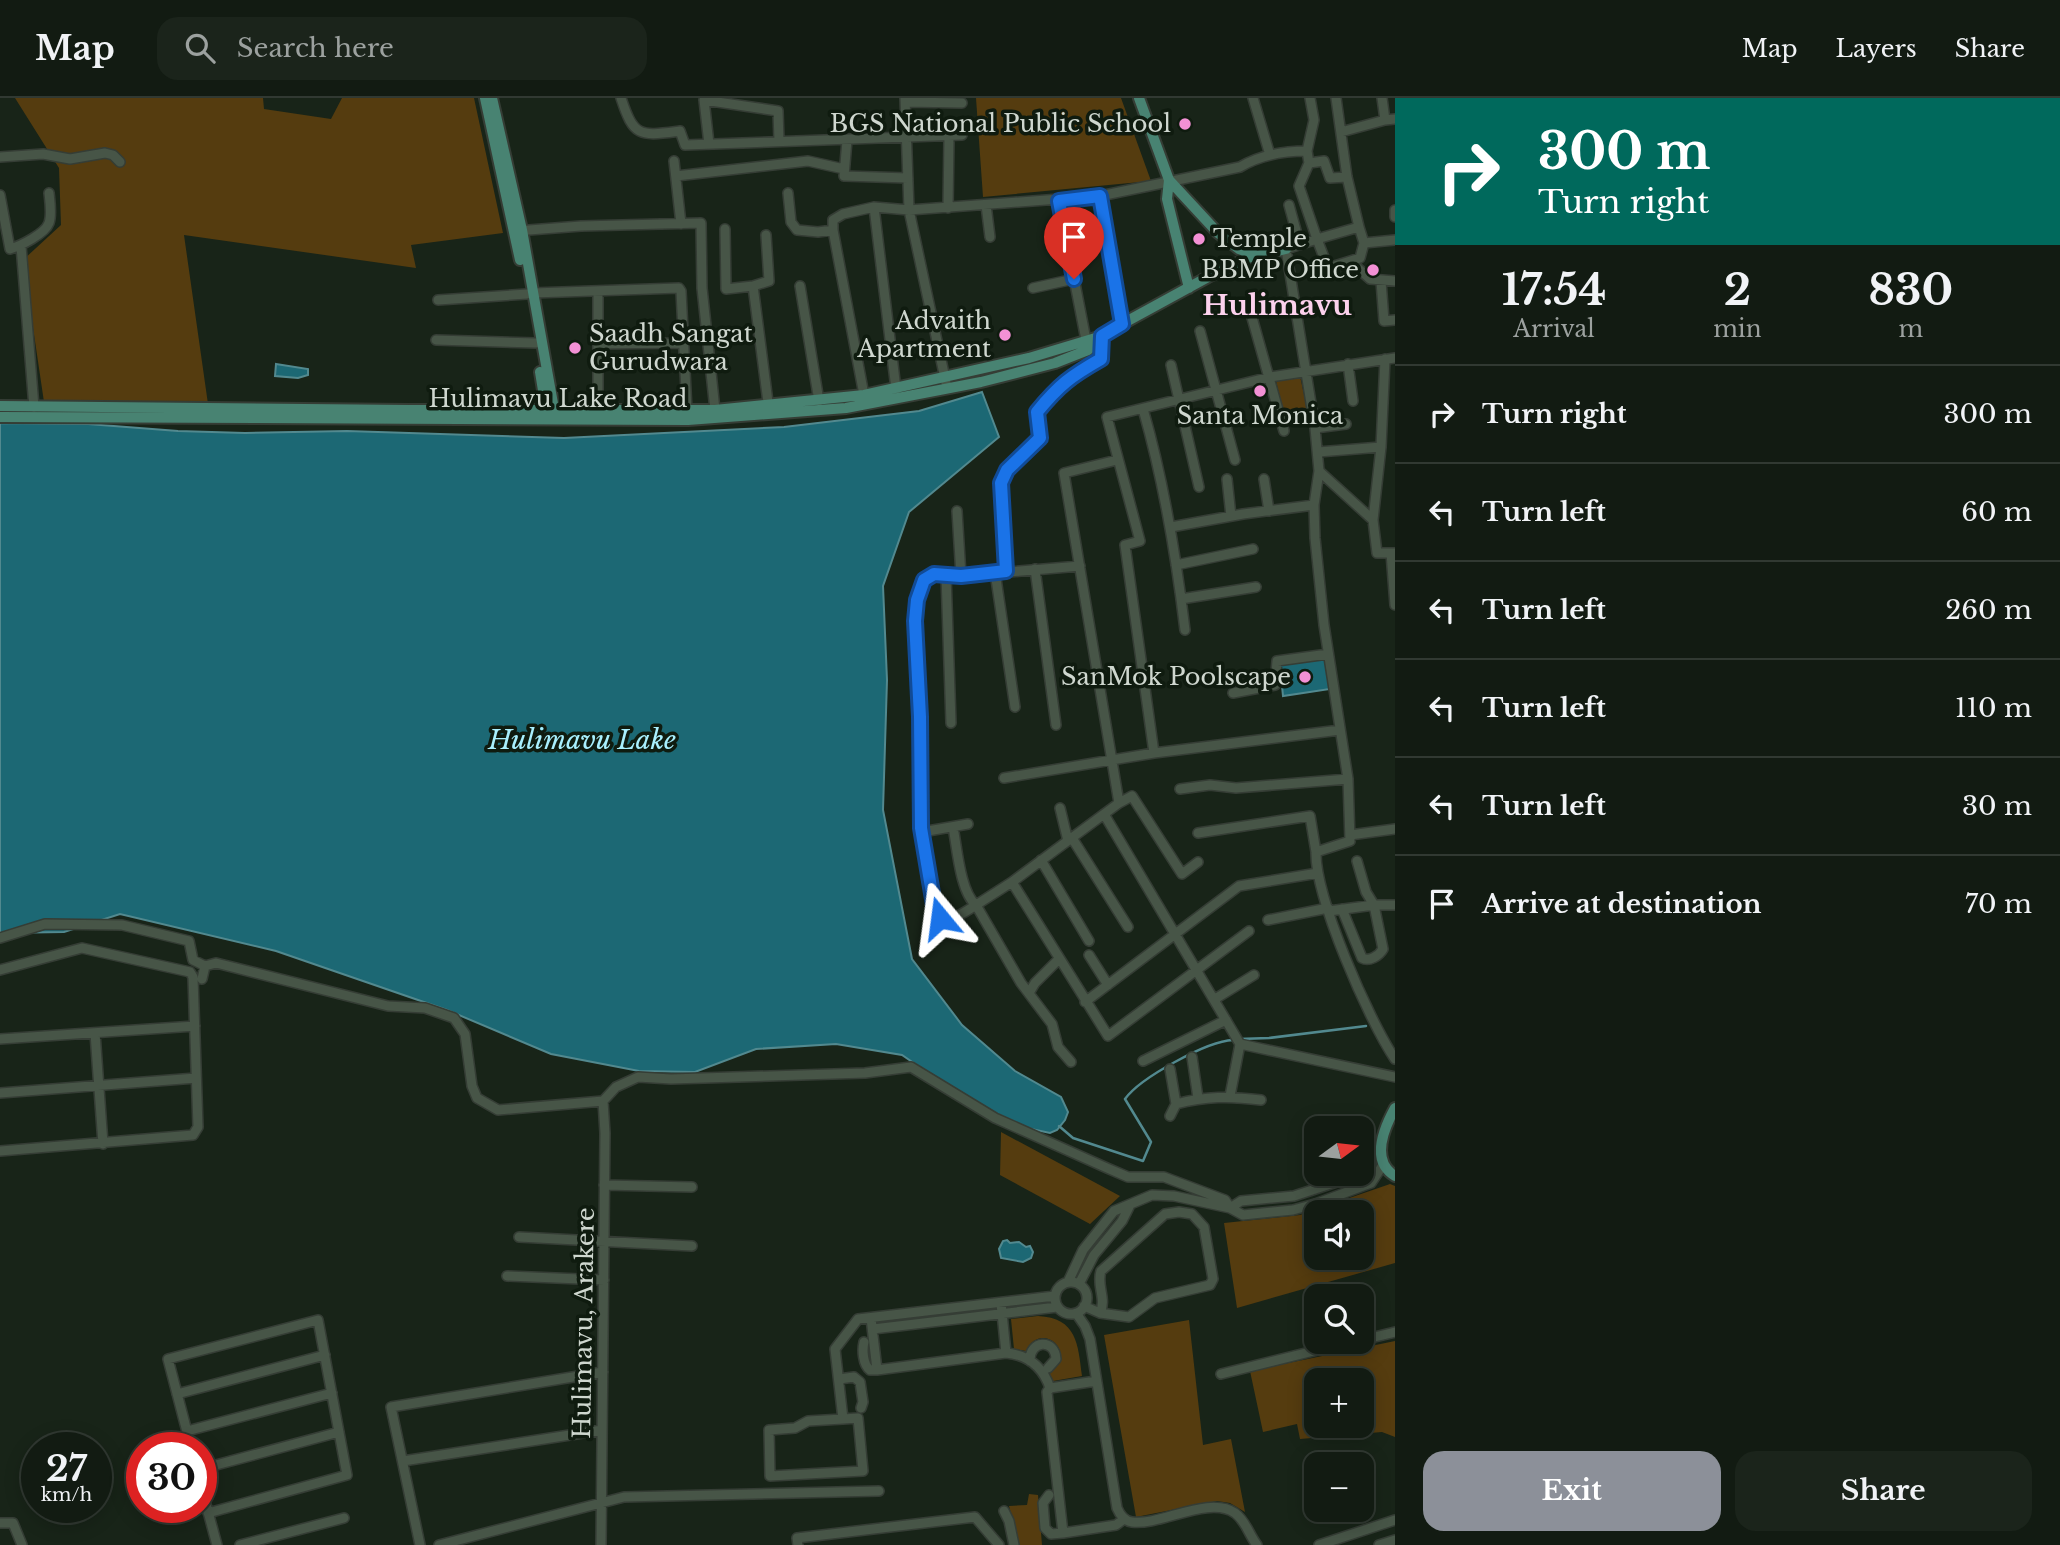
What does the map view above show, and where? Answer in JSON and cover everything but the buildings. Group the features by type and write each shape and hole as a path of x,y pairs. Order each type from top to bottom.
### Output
{"main road":[{"path":"485,98 518,231"},
{"path":"492,98 551,416"},
{"path":"1139,98 1169,180 1218,233 1256,256"},
{"path":"1169,180 1167,199 1189,288"},
{"name":"Hulimavu Lake Road","path":"0,406 688,421 946,383 1055,363 1088,350 1102,336 1189,288 1256,256 1286,249"},
{"path":"530,293 536,343 551,416"},
{"name":"Hulimavu Lake Road","path":"0,417 551,416 598,411 846,408 946,383 1102,336"},
{"path":"1395,1108 1386,1124 1380,1169 1395,1176"}],"street":[{"path":"621,98 629,122 635,130 653,135 680,131 685,145 962,135"},
{"path":"1253,98 1270,155"},
{"path":"1310,98 1314,120 1307,151 1309,163 1299,186 1328,268 1360,258 1364,243 1347,177 1336,98"},
{"path":"1341,132 1390,119 1382,98"},
{"path":"709,144 705,99 778,111 779,141"},
{"path":"946,383 909,210 906,100 962,103"},
{"path":"948,137 948,208"},
{"path":"847,140 844,176 908,178"},
{"path":"864,395 833,230 833,220 843,214 874,207 909,210 1100,196 1240,167 1253,159 1270,155 1307,151"},
{"path":"0,157 43,154 70,159 105,153 113,155 120,162"},
{"path":"674,161 681,224"},
{"path":"676,176 808,161 844,169"},
{"path":"1309,163 1324,161 1330,178 1347,177"},
{"path":"0,195 9,249 21,246 47,227 50,193"},
{"path":"788,193 791,222 797,230 833,230"},
{"path":"1100,196 1122,324"},
{"path":"1059,201 1086,340"},
{"path":"986,205 990,237"},
{"path":"1289,205 1300,245"},
{"path":"874,207 896,389"},
{"path":"1395,209 1395,217"},
{"path":"518,231 581,226 701,223 702,288 715,410"},
{"path":"1316,852 1350,841 1348,779 1328,654 1315,538 1314,505 1319,471 1318,452 1286,249 1359,227"},
{"path":"725,229 726,289 769,281 766,235"},
{"path":"1364,243 1395,240"},
{"path":"21,246 34,407"},
{"path":"1351,262 1370,279 1395,281"},
{"path":"1033,288 1074,279"},
{"path":"1381,281 1384,321 1395,320"},
{"path":"753,286 769,410"},
{"path":"800,286 819,401"},
{"path":"438,300 530,293 679,288 687,411"},
{"path":"598,291 598,411"},
{"path":"1251,314 1284,431"},
{"path":"1200,331 1235,460"},
{"path":"1006,571 1001,483 1007,470 1040,438 1037,412 1053,392 1069,377 1101,359 1102,336"},
{"path":"436,340 536,343"},
{"path":"598,344 684,343"},
{"path":"1154,753 1125,545 1140,541 1107,417 1270,377 1390,358 1373,520 1377,553 1393,553 1395,605"},
{"path":"1348,364 1353,401"},
{"path":"1171,365 1199,487"},
{"path":"1143,410 1158,460 1171,527 1185,630"},
{"path":"1315,428 1346,424"},
{"path":"1318,452 1381,447"},
{"path":"1117,460 1064,473 1119,803"},
{"path":"1319,471 1373,520"},
{"path":"1227,479 1231,516"},
{"path":"1264,479 1269,511"},
{"path":"1171,527 1314,505"},
{"path":"957,511 961,576"},
{"path":"1176,565 1253,549"},
{"path":"1080,566 961,576 934,574 920,585 916,610 922,832 935,911 940,918 958,917 1132,796 1182,874 1198,862"},
{"path":"1035,569 1056,724"},
{"path":"995,572 1015,707"},
{"path":"946,575 951,723"},
{"path":"1181,599 1256,587"},
{"path":"1233,693 1275,685 1277,661 1328,654"},
{"path":"1004,778 1154,753 1340,730"},
{"path":"1180,789 1210,785 1236,788 1348,779"},
{"path":"1060,808 1070,839 1128,927"},
{"path":"1104,814 1239,1041 1230,1096"},
{"path":"1198,833 1310,816 1318,873 1328,909 1378,1030 1395,1059"},
{"path":"922,832 968,824"},
{"path":"953,827 963,879 971,901 1029,993 1052,1024 1058,1047 1071,1062"},
{"path":"1350,835 1395,829"},
{"path":"1041,860 1089,941"},
{"path":"1342,909 1362,958 1367,960 1375,957 1383,949 1374,905 1366,892 1357,861"},
{"path":"1085,1002 1239,886 1318,873"},
{"path":"1012,882 1108,1037 1250,931"},
{"path":"1268,919 1328,909 1395,905"},
{"path":"0,938 45,924 122,925 188,941 193,960 205,966 216,963 388,1006 425,1008 448,1014 465,1034 472,1086 477,1098 498,1110 603,1101 616,1087 638,1077 671,1079 865,1073 911,1067 995,1118 1101,1166 1128,1177 1164,1177 1225,1200 1230,1209"},
{"path":"0,970 82,948 187,970 193,977 198,1127 196,1133 103,1144 0,1151"},
{"path":"1089,955 1108,985"},
{"path":"1029,993 1035,983 1059,959"},
{"path":"202,979 205,966"},
{"path":"1215,999 1254,975"},
{"path":"1143,1061 1226,1020"},
{"path":"0,1039 195,1026"},
{"path":"95,1033 103,1144"},
{"path":"1239,1041 1395,1077"},
{"path":"1192,1057 1198,1098"},
{"path":"1170,1069 1176,1104 1170,1116"},
{"path":"0,1093 196,1078"},
{"path":"1176,1104 1198,1098 1230,1096 1261,1100"},
{"name":"Hulimavu, Arakere","path":"601,1545 603,1101"},
{"path":"1068,1282 1083,1250 1114,1212 1152,1195 1174,1196 1230,1209 1243,1215 1293,1210 1371,1183 1380,1169"},
{"path":"1374,1171 1380,1169"},
{"path":"604,1185 692,1188"},
{"path":"1230,1209 1241,1201 1294,1196 1324,1186"},
{"path":"1079,1284 1094,1255 1122,1221 1129,1207"},
{"path":"1085,1302 1102,1309 1129,1317 1155,1298 1210,1285 1213,1279 1204,1227 1198,1218 1185,1212 1165,1214 1106,1265 1099,1278 1102,1309"},
{"path":"519,1237 692,1245"},
{"path":"507,1276 604,1280"},
{"path":"1068,1282 1079,1284 1086,1291 1085,1302 1076,1313 1065,1313 1056,1301 1059,1286 1068,1282"},
{"path":"873,1329 1056,1301"},
{"path":"843,1419 835,1349 858,1319 1002,1308"},
{"path":"1002,1308 1006,1353"},
{"path":"1076,1313 1088,1332 1116,1508 1124,1519 1134,1523 1209,1508 1224,1508 1242,1520 1256,1545"},
{"path":"872,1318 877,1370"},
{"path":"217,1511 347,1475 339,1432 332,1393 325,1355 318,1320 167,1359 187,1432 332,1393"},
{"path":"1374,1337 1395,1332"},
{"path":"864,1342 866,1367 870,1370 1006,1353 1019,1355 1041,1369 1050,1388"},
{"path":"1030,1361 1030,1353 1035,1346 1042,1343 1050,1345 1055,1351 1056,1359 1048,1368"},
{"path":"1221,1374 1304,1353"},
{"path":"177,1394 325,1355"},
{"path":"420,1545 391,1407 603,1372"},
{"path":"839,1379 854,1377 860,1382 863,1402 861,1408"},
{"path":"1050,1388 1096,1381"},
{"path":"1050,1388 1047,1392 1063,1533"},
{"path":"858,1418 863,1471 770,1476 769,1430 795,1428 808,1421 843,1419 858,1418"},
{"path":"403,1461 602,1430"},
{"path":"217,1464 339,1432"},
{"path":"439,1545 601,1502 645,1495 879,1491"},
{"path":"1049,1495 1043,1503 1045,1528 1051,1534 1116,1525 1124,1519"},
{"path":"1004,1511 1009,1521 1013,1545"},
{"path":"798,1545 797,1538 975,1517 999,1545"},
{"path":"240,1545 345,1518"},
{"path":"1319,1545 1395,1520"},
{"path":"0,1523 13,1524 22,1545"},
{"path":"211,1523 217,1545"},
{"path":"1379,1545 1395,1540"}],"shaded area":[{"path":"15,98 263,98 264,109 331,119 342,98 474,98 503,233 411,245 416,268 184,235 208,404 44,402 23,260 61,225 59,168"},
{"path":"976,98 1121,98 1151,181 983,197"},
{"path":"1300,376 1309,418 1286,423 1276,381"},
{"path":"1001,1132 1120,1196 1090,1224 1000,1175"},
{"path":"1390,1184 1395,1186 1395,1263 1374,1269 1374,1200 1344,1200"},
{"path":"1304,1214 1304,1270 1370,1270 1321,1284 1304,1284 1304,1289 1237,1308 1224,1223"},
{"path":"1038,1316 1051,1318 1068,1327 1077,1343 1082,1376 1053,1381 1049,1373 1058,1365 1061,1357 1055,1343 1048,1339 1040,1338 1026,1351 1014,1349 1011,1319"},
{"path":"1189,1320 1203,1445 1231,1439 1245,1512 1230,1503 1217,1501 1136,1517 1104,1335"},
{"path":"1395,1341 1395,1437 1382,1432 1374,1433 1374,1368 1304,1368 1304,1438 1312,1438 1300,1439 1297,1424 1263,1432 1250,1371 1332,1354 1374,1354 1374,1345"},
{"path":"1029,1494 1038,1495 1042,1545 1019,1545 1009,1506 1027,1505"}],"water":[{"path":"276,364 308,369 308,375 298,378 275,376"},
{"name":"Hulimavu Lake","path":"982,392 999,437 909,512 883,586 887,680 883,810 912,959 962,1025 1015,1071 1061,1097 1068,1112 1057,1130 1050,1133 1022,1127 957,1093 902,1055 836,1044 756,1049 695,1072 639,1071 551,1054 447,1010 276,951 120,914 64,932 0,933 0,423 88,424 245,433 347,431 564,438 784,427 919,411"},
{"name":"SanMok Poolscape","path":"1325,657 1330,689 1283,696 1280,665"},
{"path":"1003,1241 1010,1243 1019,1242 1026,1247 1030,1246 1033,1252 1031,1258 1023,1262 1001,1258 999,1249"}],"waterway":[{"path":"1239,1039 1366,1026"},
{"path":"1059,1126 1073,1138 1143,1161 1151,1142 1125,1099 1145,1081 1175,1062 1207,1047 1233,1040"}],"place":[{"name":"BGS National Public School","path":"1185,124"},
{"name":"Temple","path":"1199,239"},
{"name":"BBMP Office","path":"1373,270"},
{"name":"Advaith Apartment","path":"1005,335"},
{"name":"Saadh Sangat Gurudwara","path":"575,348"},
{"name":"Santa Monica","path":"1260,391"},
{"name":"SanMok Poolscape","path":"1305,677"}],"district":[{"name":"Hulimavu","path":"1277,305"}],"route":[{"path":"940,918 935,911 921,828 920,717 915,621 920,585 928,576 934,574 961,576 1006,571 1001,483 1007,470 1040,438 1037,412 1069,377 1101,359 1102,336 1122,324 1100,196 1059,201 1074,279"}]}
